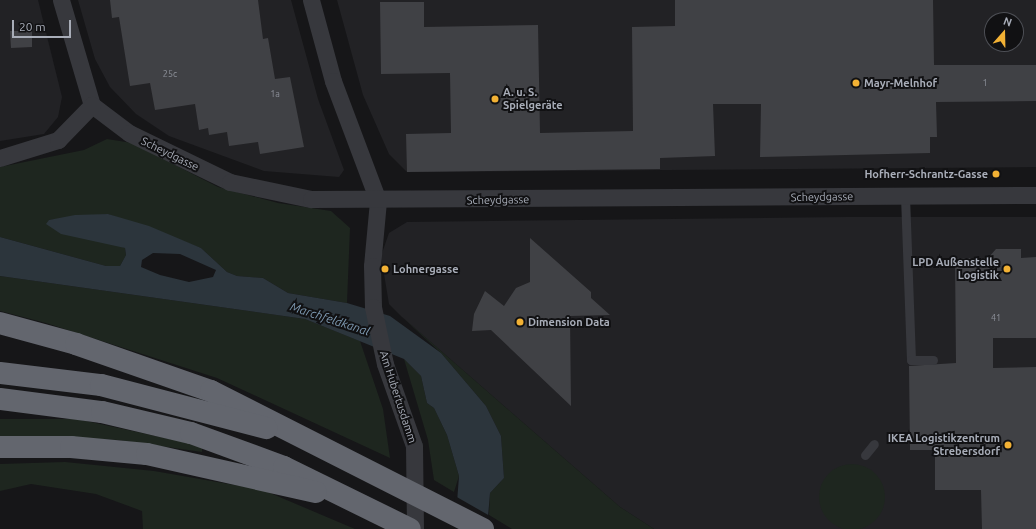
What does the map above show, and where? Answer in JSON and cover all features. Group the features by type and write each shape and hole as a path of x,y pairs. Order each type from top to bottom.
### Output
{"highway":[{"path":"0,323 76,344 211,391 390,479 483,529"},
{"path":"0,373 44,377 152,396 305,438"},
{"path":"0,399 102,412 191,433 270,461 342,498 410,529"},
{"path":"0,447 71,447 147,454 342,498"}],"street":[{"path":"0,158 58,140 92,105 61,0"},
{"path":"311,0 333,82 378,201"},
{"name":"Scheydgasse","path":"92,105 129,134 230,182 311,199 378,201 1036,195"},
{"name":"Am Hubertusdamm","path":"378,201 372,266 373,307 386,364 414,446 415,529"}],"lane":[{"path":"905,196 911,360 934,360"},
{"path":"865,455 874,444"}],"shaded area":[{"path":"0,0 38,0 62,97 58,117 44,134 0,141"},
{"path":"78,0 291,0 318,99 344,170 339,177 264,171 169,136 136,114 110,87 95,59"},
{"path":"337,0 1036,0 1036,167 407,172 389,154 363,95"},
{"path":"107,139 132,143 218,187 278,203 331,211 350,228 347,303 288,293 263,278 237,276 227,272 201,248 108,214 49,220 125,248 126,255 120,266 106,266 0,237 0,167 84,150"},
{"path":"846,217 1036,217 1036,529 654,529 620,507 389,304 381,256 389,233 407,222"},
{"path":"0,276 305,319 360,341 383,409 390,458 217,378 46,323 0,311"},
{"path":"402,317 620,507 654,529 512,529 489,515 490,493 504,478 501,436 486,406 441,353"},
{"path":"404,359 421,376 427,403 434,408 447,435 459,476 454,492 434,480 428,440"},
{"path":"0,419 77,419 202,446 202,452 118,440 29,436 0,440"},
{"path":"65,462 154,471 263,490 355,529 143,529 142,511 96,494 31,484 0,491 0,464"},
{"path":"852,464 864,467 875,474 882,485 885,497 882,509 875,520 864,527 852,530 840,527 829,520 822,509 819,497 822,485 829,474 840,467"}],"water":[{"name":"Marchfeldkanal","path":"108,214 149,226 201,248 227,272 237,276 263,278 288,293 347,303 390,316 441,353 486,406 501,436 504,478 490,493 487,529 455,529 459,476 447,435 434,408 427,403 421,376 404,359 305,319 0,276 0,237 106,266 120,266 126,255 125,248 61,234 46,224 49,220 75,215","holes":["153,253 180,254 216,270 213,277 189,282 160,275 141,267 142,260"]}],"pier":[{"path":"455,496 490,516 489,529 453,529"}],"building":[{"path":"110,0 258,0 263,39 268,38 275,79 290,77 304,147 260,154 258,142 229,146 227,132 209,135 208,128 199,130 195,104 155,110 150,83 130,86 119,17 112,18"},
{"path":"675,0 933,0 934,65 1036,65 1036,101 936,102 937,137 930,137 930,153 760,157 761,104 713,104 715,156 660,158 660,169 407,172 406,134 451,133 450,73 381,74 380,2 424,2 424,27 538,25 540,133 633,131 632,27 675,26"},
{"path":"10,31 32,31 32,47 11,48"},
{"name":"Dimension Data","path":"530,238 591,292 591,298 610,315 570,316 571,406 491,330 472,331 474,314 485,291 504,306 516,288 530,282"},
{"name":"IKEA Logistikzentrum Strebersdorf","path":"996,249 1021,249 1021,258 1036,257 1036,338 993,338 993,368 1036,367 1036,529 982,529 981,490 935,490 935,450 910,450 909,366 956,363 955,258 988,258"}],"place":[{"name":"Mayr-Melnhof","path":"856,83"},
{"name":"A. u. S. Spielgeräte","path":"495,99"},
{"name":"Hofherr-Schrantz-Gasse","path":"996,174"},
{"name":"Lohnergasse","path":"385,269"},
{"name":"LPD Außenstelle Logistik","path":"1007,269"},
{"name":"Dimension Data","path":"520,322"},
{"name":"IKEA Logistikzentrum Strebersdorf","path":"1008,445"}]}
